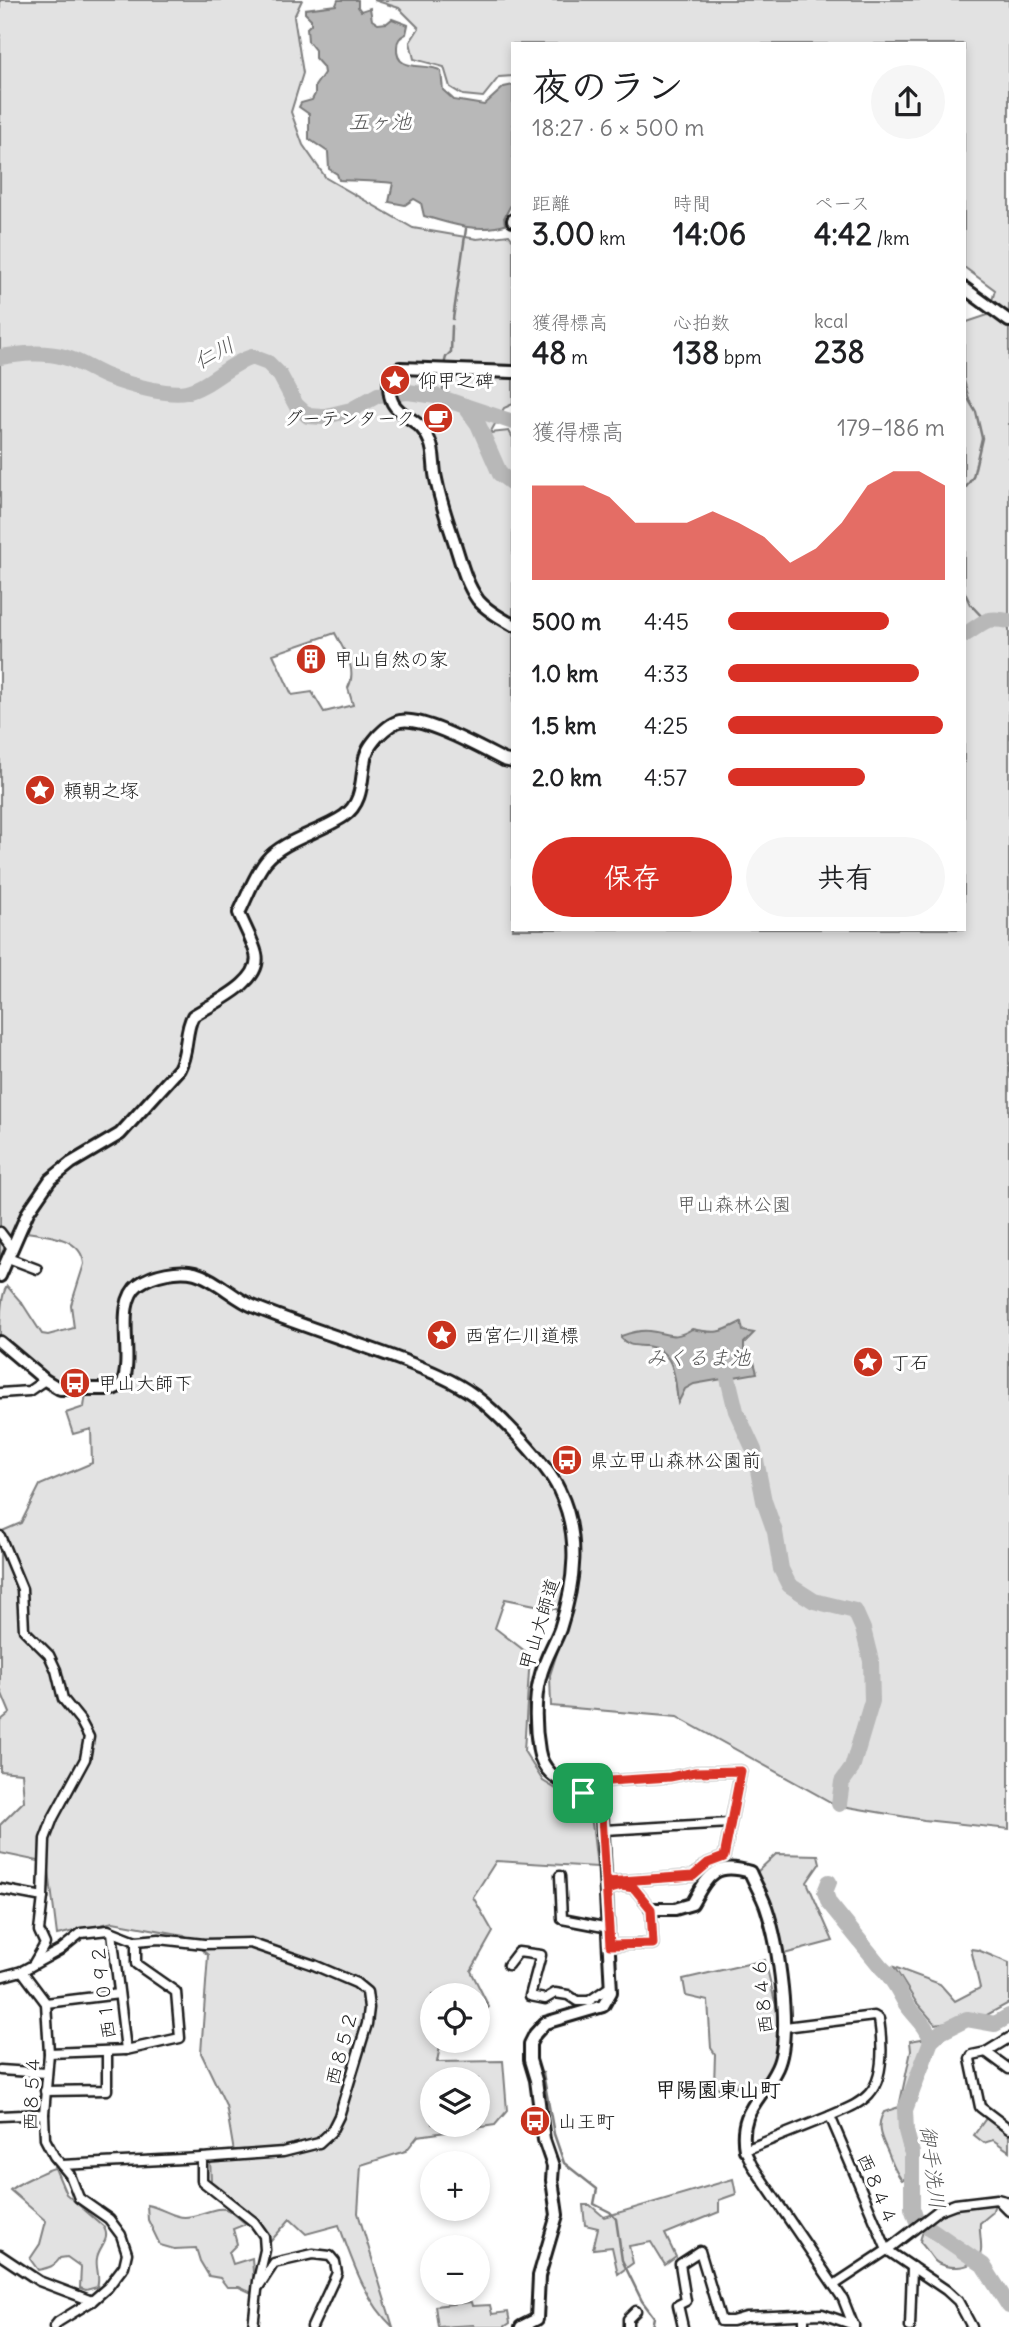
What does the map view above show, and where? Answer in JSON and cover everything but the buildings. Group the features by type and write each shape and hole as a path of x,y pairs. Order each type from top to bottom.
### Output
{"street":[{"path":"966,289 1009,321"},
{"path":"511,372 400,368 390,373 388,387 390,401 400,413 425,431 432,445 438,491 466,580 480,603 511,624"},
{"path":"0,1276 28,1213 50,1180 71,1163 120,1134 179,1069 186,1056 189,1023 193,1016 248,980 256,969 257,956 239,913 265,862 276,852 345,815 356,803 362,789 364,760 372,743 385,729 400,721 415,722 511,762"},
{"path":"0,1232 10,1253 37,1269"},
{"name":"甲山大師道","path":"0,1342 44,1380 60,1389 113,1389 122,1385 127,1374 126,1313 130,1295 137,1286 151,1277 194,1272 252,1306 329,1332 442,1376 475,1396 503,1423 558,1487 571,1519 574,1564 559,1630 539,1681 537,1738 539,1755 546,1770 557,1780 583,1793 600,1810 604,1830 611,1986"},
{"path":"0,1393 29,1391 44,1380"},
{"path":"0,1536 22,1589 24,1630 49,1656 63,1699 80,1720 89,1737 85,1759 53,1818 45,1839 39,1931 45,1944 34,1963"},
{"path":"583,1793 594,1782 670,1777 695,1772 741,1771 724,1857 708,1863 693,1876 607,1886"},
{"path":"604,1830 730,1824"},
{"name":"西８４６","path":"651,1909 675,1909 692,1904 707,1878 731,1867 750,1872 766,1907 775,1945 785,2027 784,2047 777,2067 750,2112 742,2132 746,2150"},
{"path":"560,1876 562,1919 609,1928"},
{"path":"607,1886 634,1888 651,1909 653,1944 610,1945"},
{"path":"0,1889 43,1897"},
{"name":"西８５２","path":"22,1971 60,1950 81,1933 108,1930 135,1941 159,1939 204,1944 250,1943 314,1965 356,1983 367,1992 367,2024 339,2116 325,2138 319,2143 283,2152 202,2158"},
{"name":"西１０９２","path":"112,1932 126,2050"},
{"path":"49,2053 126,2050 180,2038 176,1993 136,1964 135,1941"},
{"path":"508,1965 518,1952 541,1955 530,1996 545,1999 555,1993 568,1995 577,2001 589,2001 611,1986"},
{"path":"0,1976 22,1971 46,2003 119,1994"},
{"path":"521,2327 538,2323 539,2276 557,2215 552,2180 553,2166 544,2140 536,2080 530,2060 530,2044 545,2023 603,2006 608,2000 611,1986"},
{"name":"西８５４","path":"46,2003 49,2053 45,2091 45,2139 54,2157 70,2175 79,2198 108,2219 121,2235 127,2253 124,2266 108,2287 54,2327"},
{"path":"785,2027 874,2016 879,2019 883,2048 870,2094 830,2116 746,2150 752,2165 834,2285 850,2312 854,2326"},
{"path":"1009,2038 986,2052 972,2055 970,2059 981,2107 1009,2129"},
{"path":"45,2091 107,2090 107,2052"},
{"path":"986,2052 1009,2069"},
{"path":"0,2070 46,2073"},
{"path":"0,2116 44,2114"},
{"name":"西８４４","path":"830,2116 887,2250 958,2301 972,2327"},
{"path":"62,2165 202,2158 202,2180 254,2222 264,2236 265,2250 253,2327"},
{"path":"834,2285 887,2250 939,2210 956,2204 997,2199 1009,2202"},
{"path":"997,2199 1009,2211"},
{"path":"683,2327 678,2305 686,2301 680,2264 701,2251 721,2321 734,2324 746,2317 822,2314 854,2326"},
{"path":"257,2289 274,2263 313,2253 330,2256 335,2262 337,2273 312,2327"},
{"path":"0,2255 39,2281 92,2301"},
{"path":"911,2327 912,2267"},
{"path":"628,2327 628,2319 636,2311"},
{"path":"804,2314 804,2327"}],"green space":[{"name":"甲山森林公園","path":"0,0 302,0 294,17 303,73 291,112 303,145 326,178 413,228 477,239 509,235 511,238 511,405 504,408 490,433 509,431 511,434 511,931 966,931 966,322 988,315 995,290 966,268 966,42 511,42 511,76 499,77 483,97 463,95 450,87 444,67 414,59 410,42 419,28 399,8 374,0 1009,0 1009,1829 924,1820 836,1805 677,1717 551,1706 550,1675 570,1612 505,1599 495,1628 530,1655 524,1751 543,1781 574,1800 592,1823 597,1867 496,1861 473,1897 493,1932 471,1971 477,1983 420,1983 420,2053 439,2053 437,2062 503,2061 507,2111 495,2125 490,2126 490,2067 420,2067 420,2136 406,2151 361,2165 358,2213 393,2327 367,2293 339,2225 306,2234 290,2219 270,2242 249,2211 211,2181 210,2159 235,2158 226,2105 201,2053 208,1955 184,1935 113,1922 57,1935 48,1863 0,1853 0,1825 24,1801 22,1773 0,1771 0,1721 10,1713 0,1689 0,1532 21,1523 40,1485 92,1463 91,1429 73,1434 66,1413 84,1407 88,1380 60,1383 0,1337 0,1317 7,1286 22,1303 42,1334 74,1328 71,1305 84,1264 76,1247 49,1236 20,1231 0,1268","holes":["335,633 351,667 348,688 353,705 324,712 312,692 292,695 273,654"]},
{"path":"776,1854 818,1855 820,1863 807,1882 833,1941 784,1954 776,1920 757,1872"},
{"path":"971,1949 1009,1963 1009,2003 985,2016 935,2024 916,2002 894,1967 940,1984 955,2001 980,1988"},
{"path":"765,1960 781,2027 777,2056 757,2089 739,2082 731,2093 714,2086 715,2054 711,2048 708,2001 686,1996 683,1979"},
{"path":"927,2038 927,2047 900,2116 907,2169 907,2177 902,2180 882,2139 880,2123 884,2112 899,2107 911,2051 910,2041"},
{"path":"987,2117 1009,2133 1009,2151 993,2140 984,2143 974,2135"},
{"path":"55,2168 66,2194 103,2226 105,2231 106,2239 97,2258 97,2287 86,2290 80,2288 81,2267 67,2257 60,2258 50,2267 38,2270 30,2259 40,2244 46,2221 10,2190"},
{"path":"733,2179 736,2194 719,2200 719,2212 665,2234 676,2257 665,2265 651,2242 629,2246 633,2263 618,2274 612,2247 593,2249 598,2228 585,2225 583,2205 590,2205 604,2217"},
{"path":"996,2201 992,2213 980,2223 979,2257 960,2267 945,2266 934,2260 920,2242 929,2222 947,2211"},
{"path":"147,2205 184,2217 217,2209 228,2210 237,2216 246,2224 233,2229 237,2244 229,2252 233,2264 252,2258 252,2293 239,2287 227,2287 220,2278 209,2276 196,2248 174,2249 160,2245 148,2220"},
{"path":"490,2305 492,2314 508,2312 510,2323 504,2327 438,2327 435,2306"}],"water":[{"name":"五ヶ池","path":"338,0 358,0 361,11 370,8 372,20 378,24 392,19 408,25 406,34 397,47 401,61 441,71 443,90 454,100 484,105 504,87 511,85 511,205 504,218 505,225 474,228 424,216 421,203 414,199 405,205 389,202 393,183 339,180 337,174 329,169 328,152 309,139 309,114 299,107 301,103 312,100 315,86 324,73 323,67 315,58 315,50 308,41 307,28 311,19 305,9 336,5"},
{"name":"みくるま池","path":"741,1322 743,1331 754,1333 744,1343 744,1350 754,1362 757,1373 694,1384 685,1389 678,1403 669,1359 656,1348 630,1344 621,1338 642,1331 671,1335 686,1333 692,1329 718,1332"}],"waterway":[{"path":"453,319 466,229"},
{"path":"444,365 451,352 452,326"},
{"name":"仁川","path":"0,357 56,355 125,383 178,393 203,385 252,357 268,363 280,375 296,405 308,416 322,417 351,410 378,395 408,392 436,396 465,406 478,424 500,474 511,482"},
{"path":"444,375 443,394 446,398"},
{"path":"966,389 976,412 982,438 973,477 966,487"},
{"name":"仁川","path":"465,406 511,421"},
{"path":"966,595 970,604 985,620"},
{"name":"仁川","path":"966,634 989,620 1009,621"},
{"path":"728,1378 736,1411 754,1450 764,1501 775,1532 781,1569 789,1585 814,1601 855,1611 863,1629 871,1661 872,1701 852,1768 842,1782 839,1804"},
{"path":"829,1882 825,1892 829,1903 889,1975 931,2041"},
{"name":"御手洗川","path":"1009,2016 995,2024 967,2019 941,2032 931,2041 905,2110 906,2131 912,2153 912,2208 916,2219 983,2265 1009,2306"},
{"name":"御手洗川","path":"543,2073 554,2134 564,2163 597,2189 594,2204 610,2212 616,2219 622,2260 642,2301 654,2317 652,2327"}],"place":[{"name":"仰甲之碑","path":"395,380"},
{"name":"グーテンターク","path":"438,418"},
{"name":"甲山自然の家","path":"311,659"},
{"name":"頼朝之塚","path":"40,790"},
{"name":"西宮仁川道標","path":"442,1335"},
{"name":"丁石","path":"868,1362"},
{"name":"甲山大師下","path":"75,1383"},
{"name":"県立甲山森林公園前","path":"567,1460"},
{"name":"山王町","path":"535,2121"}],"district":[{"name":"甲陽園東山町","path":"718,2089"}],"route":[{"path":"741,1771 724,1857 708,1863 693,1876 607,1882 607,1890 622,1886 634,1888 651,1909 653,1944 610,1945 602,1816 600,1810 583,1793 594,1782 670,1777 695,1772 741,1771"}]}
